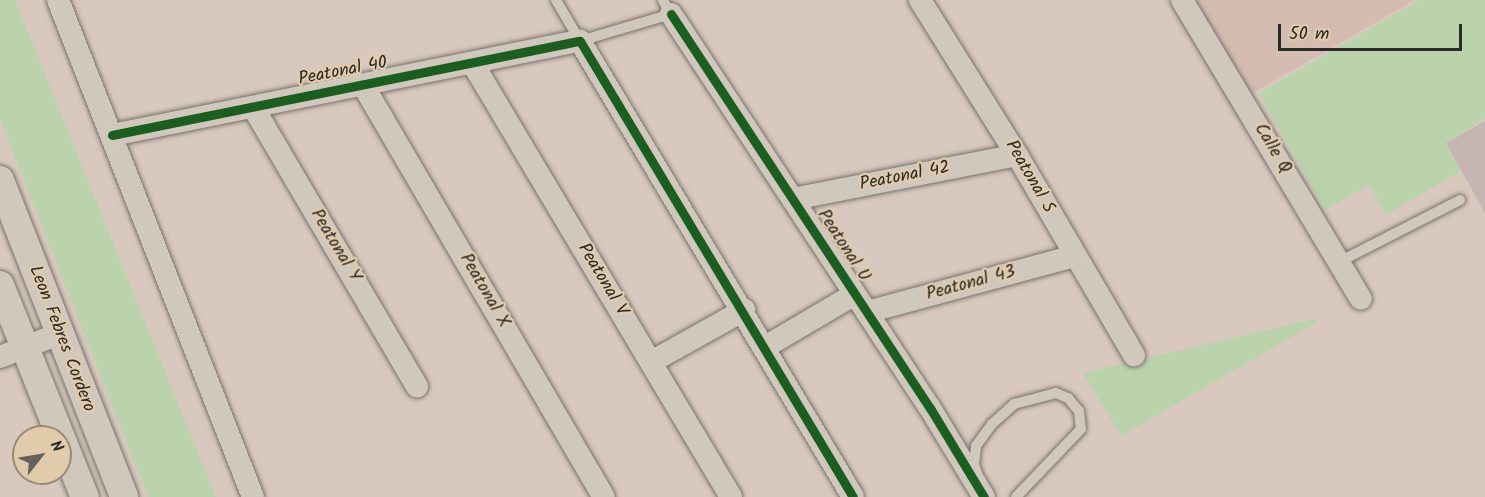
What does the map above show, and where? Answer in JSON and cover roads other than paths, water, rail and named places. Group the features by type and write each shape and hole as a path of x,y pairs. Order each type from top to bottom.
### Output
{"street":[{"path":"58,0 253,497"},
{"name":"Peatonal S","path":"920,0 1017,155 1134,355"},
{"name":"Calle Q","path":"1182,0 1361,299"},
{"name":"Peatonal U","path":"667,7 861,303 984,497"},
{"path":"580,41 744,310 853,497"},
{"name":"Peatonal 40","path":"112,135 580,41"},
{"name":"Peatonal V","path":"473,64 731,497"},
{"name":"Peatonal X","path":"363,85 604,497"},
{"name":"Peatonal Y","path":"253,107 417,386"},
{"name":"Peatonal 42","path":"793,199 1017,155"},
{"name":"Leon Febres Cordero","path":"0,180 124,497"},
{"name":"Peatonal 43","path":"765,346 861,303 1075,256"},
{"name":"Leon Febres Cordero","path":"0,285 12,352 85,497"},
{"path":"651,362 744,310"},
{"path":"12,352 59,334"}],"lane":[{"path":"556,0 580,41"},
{"name":"Peatonal 40","path":"580,41 667,7"},
{"path":"1339,262 1460,200"},
{"path":"990,497 974,465 976,446 992,424 1014,404 1056,393 1068,398 1079,411 1081,429 1016,497"}]}
